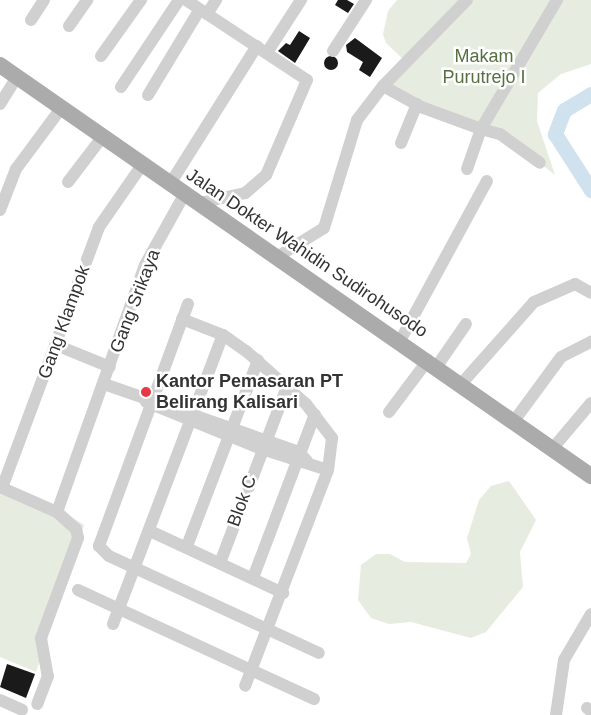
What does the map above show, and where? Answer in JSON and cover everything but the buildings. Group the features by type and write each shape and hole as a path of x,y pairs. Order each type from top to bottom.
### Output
{"main road":[{"name":"Jalan Dokter Wahidin Sudirohusodo","path":"0,65 142,165 462,383 591,476"}],"street":[{"path":"31,20 44,0"},
{"path":"69,26 87,0"},
{"path":"102,56 141,0"},
{"path":"121,87 179,0"},
{"path":"186,0 301,72 307,84 266,175 245,193 200,203"},
{"path":"148,95 203,11 216,0"},
{"path":"170,184 262,48 301,0"},
{"path":"333,52 366,0"},
{"path":"278,257 328,222 340,163 357,120 383,86 467,0"},
{"path":"467,169 481,129 557,0"},
{"path":"0,104 18,77"},
{"path":"383,86 417,104 481,129 500,134 540,162"},
{"path":"400,143 417,104"},
{"path":"0,210 18,166 62,107"},
{"path":"68,182 103,136"},
{"name":"Gang Klampok","path":"3,485 101,224 142,165"},
{"path":"400,341 487,181"},
{"name":"Gang Srikaya","path":"58,508 148,257 184,193"},
{"path":"462,383 534,302 575,284 591,293"},
{"path":"188,304 147,400 99,539 100,550 267,630 319,652"},
{"path":"182,319 224,335 258,360 315,414 332,438 328,470 284,593 267,630 246,686"},
{"path":"388,412 466,324"},
{"path":"113,624 134,565 150,531 191,416 224,335"},
{"path":"514,421 561,357 591,342"},
{"path":"56,346 110,367"},
{"path":"187,546 228,430 258,360"},
{"path":"104,384 228,430 328,470"},
{"name":"Blok C","path":"220,563 263,444 287,386"},
{"path":"553,448 591,403"},
{"path":"253,578 300,458 315,414"},
{"path":"3,485 58,508 76,529 78,538 41,638 48,676 37,704"},
{"path":"150,531 187,546 284,593"},
{"path":"78,590 314,698"},
{"path":"556,715 564,660 591,614"},
{"path":"0,700 22,710"}],"green space":[{"name":"Makam Purutrejo I","path":"397,0 591,0 591,64 561,74 538,93 537,121 555,175 518,146 383,86 406,62 386,43 383,34 388,11"},
{"path":"509,481 536,520 520,552 523,587 486,632 471,638 411,622 389,624 371,618 358,600 361,565 376,554 390,554 405,562 466,563 471,554 467,538 479,500 491,486"},
{"path":"0,494 53,505 84,525 36,672 0,657"}],"waterway":[{"path":"591,94 564,110 555,134 591,190"}],"place":[{"name":"Kantor Pemasaran PT Belirang Kalisari","path":"146,392"}]}
